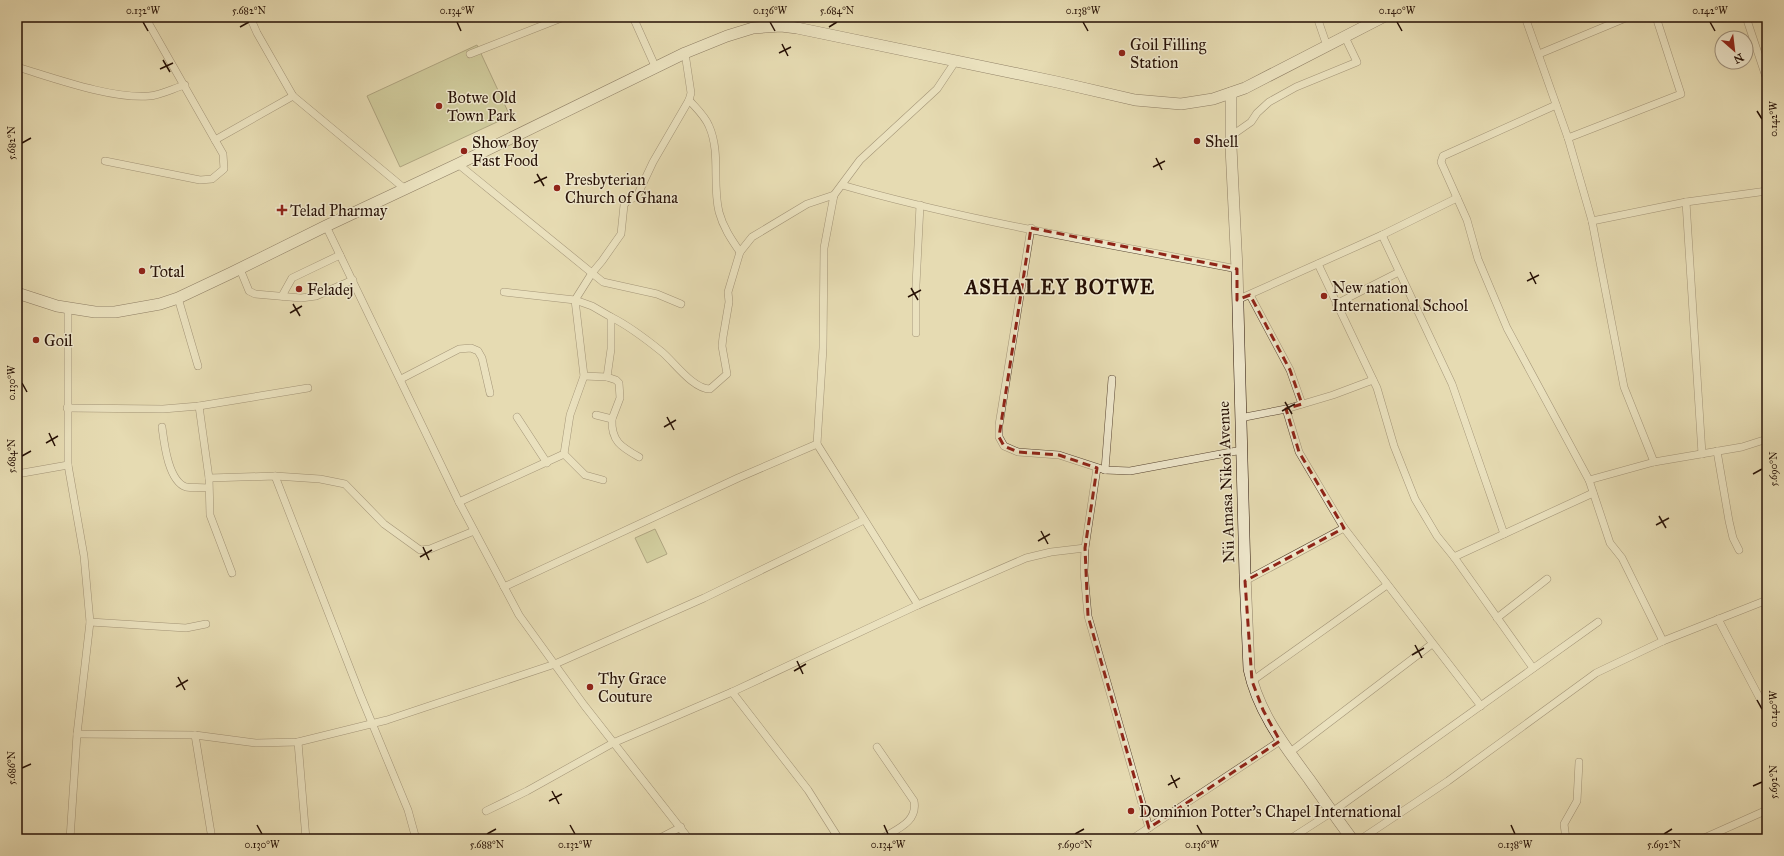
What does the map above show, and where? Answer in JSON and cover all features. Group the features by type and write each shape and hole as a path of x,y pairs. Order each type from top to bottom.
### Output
{"main road":[{"path":"17,293 57,306 95,312 115,312 160,304 178,298 458,164 685,52 742,30 773,21 797,28 1057,82 1135,100 1190,104 1231,94 1383,17"},
{"name":"Nii Amasa Nikoi Avenue","path":"1231,94 1231,147 1237,269 1240,418 1249,670 1263,710 1280,741 1352,839"}],"street":[{"path":"106,161 200,180 212,179 224,169 223,154 145,17"},
{"path":"250,17 257,33 293,96 405,189"},
{"path":"470,54 564,17"},
{"path":"633,17 655,66"},
{"path":"1317,17 1327,46"},
{"path":"1525,17 1568,138 1592,221 1624,387 1654,462"},
{"path":"1539,54 1628,17"},
{"path":"1568,138 1681,94 1656,17"},
{"path":"1746,17 1767,80"},
{"path":"1232,136 1251,122 1257,113 1269,102 1296,87 1357,62 1345,37"},
{"path":"564,454 570,415 584,376 575,300 592,273 621,234 624,205 627,201 637,196 653,162 689,100 691,93 685,52"},
{"path":"918,605 816,444 823,348 824,248 834,195 860,160 937,89 955,62"},
{"path":"17,67 74,84 121,95 150,96 185,85"},
{"path":"215,140 293,96"},
{"path":"689,100 703,116 710,127 716,168 716,190 719,210 725,230 740,252"},
{"path":"1556,105 1443,156 1441,162 1467,220 1478,259 1507,328 1589,480 1610,543 1622,558 1663,640"},
{"path":"458,164 603,282 657,294 681,304"},
{"path":"842,185 920,205 1237,269"},
{"path":"1592,221 1686,202 1767,191"},
{"path":"504,292 575,300 592,306 624,324 662,352 700,387 710,389 727,374 722,346 729,302 728,292 740,252 752,237 807,204 834,195"},
{"path":"1237,300 1382,235 1457,198"},
{"path":"1686,202 1702,454"},
{"path":"916,333 916,286 920,205"},
{"path":"326,226 459,502 504,587 533,636 613,743 689,839"},
{"path":"1031,228 998,425 999,437 1004,446 1018,452 1059,455 1105,470 1130,471 1242,450"},
{"path":"1382,235 1452,384 1504,534"},
{"path":"282,296 292,278 340,255"},
{"path":"1318,264 1373,380 1394,446 1415,499 1437,536 1454,557 1533,668"},
{"path":"240,269 249,291 252,293 301,298 324,294 353,280"},
{"path":"1336,304 1400,272"},
{"path":"1250,295 1290,370 1302,404"},
{"path":"178,298 198,366"},
{"path":"68,307 68,465 84,556 90,622 77,734 70,839"},
{"path":"607,377 611,349 611,316"},
{"path":"401,379 459,348 471,348 478,351 482,358 490,394"},
{"path":"584,376 607,377 619,382 620,398 612,419 612,430 616,441 639,457"},
{"path":"1105,470 1112,379"},
{"path":"1240,418 1286,409 1373,380"},
{"path":"67,408 163,409 199,406 308,388"},
{"path":"199,406 209,478 208,488 210,515 232,573"},
{"path":"1286,409 1299,452 1344,528 1481,706"},
{"path":"596,415 612,419"},
{"path":"517,418 547,463"},
{"path":"162,427 166,458 179,482 186,486 208,488"},
{"path":"1589,480 1654,462 1742,447 1767,439"},
{"path":"504,587 738,478 816,444"},
{"path":"1717,451 1729,521 1733,538 1739,550"},
{"path":"459,502 564,454"},
{"path":"564,454 585,475 603,480"},
{"path":"17,474 68,465"},
{"path":"1097,468 1085,548 1084,572 1088,616 1149,828"},
{"path":"209,478 276,476 320,479 345,484 384,524 420,550 430,548 474,531"},
{"path":"276,476 327,611 408,810 416,839"},
{"path":"1454,557 1593,493"},
{"path":"77,734 195,734 256,743 298,742 373,723 555,664 704,598 864,520"},
{"path":"1245,581 1344,528"},
{"path":"486,811 527,791 613,743 732,692 918,605 1026,558 1051,552 1085,548"},
{"path":"1497,618 1547,579"},
{"path":"1252,682 1387,585"},
{"path":"1361,839 1448,781 1596,673 1663,640 1767,600"},
{"path":"1718,619 1766,708"},
{"path":"90,622 186,628 206,624"},
{"path":"1290,839 1332,812 1598,622"},
{"path":"1289,753 1432,644"},
{"path":"732,692 808,790 839,839"},
{"path":"195,734 212,839"},
{"path":"1132,839 1280,741"},
{"path":"298,742 306,839"},
{"path":"877,748 914,801 915,810 911,819 881,839"},
{"path":"1566,839 1564,824 1577,801 1579,762"},
{"path":"1702,839 1767,810"},
{"path":"658,839 681,827"}],"highlighted area":[{"path":"1031,228 1237,269 1237,300 1250,295 1290,370 1302,404 1286,409 1299,452 1344,528 1245,581 1252,681 1263,710 1280,741 1149,828 1088,616 1085,548 1097,468 1059,455 1018,452 1004,446 999,437"}],"green space":[{"name":"Botwe Old Town Park","path":"477,45 510,116 400,167 367,96"},
{"path":"655,529 667,554 647,563 635,538"}],"place":[{"name":"Goil Filling Station","path":"1122,53"},
{"name":"Botwe Old Town Park","path":"439,106"},
{"name":"Shell","path":"1197,141"},
{"name":"Show Boy Fast Food","path":"464,151"},
{"name":"Presbyterian Church of Ghana","path":"557,188"},
{"name":"Telad Pharmay","path":"282,210"},
{"name":"Total","path":"142,271"},
{"name":"Feladej","path":"299,289"},
{"name":"New nation International School","path":"1324,296"},
{"name":"Goil","path":"36,340"},
{"name":"Thy Grace Couture","path":"590,687"},
{"name":"Dominion Potter's Chapel International","path":"1131,811"}],"district":[{"name":"ASHALEY BOTWE","path":"1060,287"}]}
